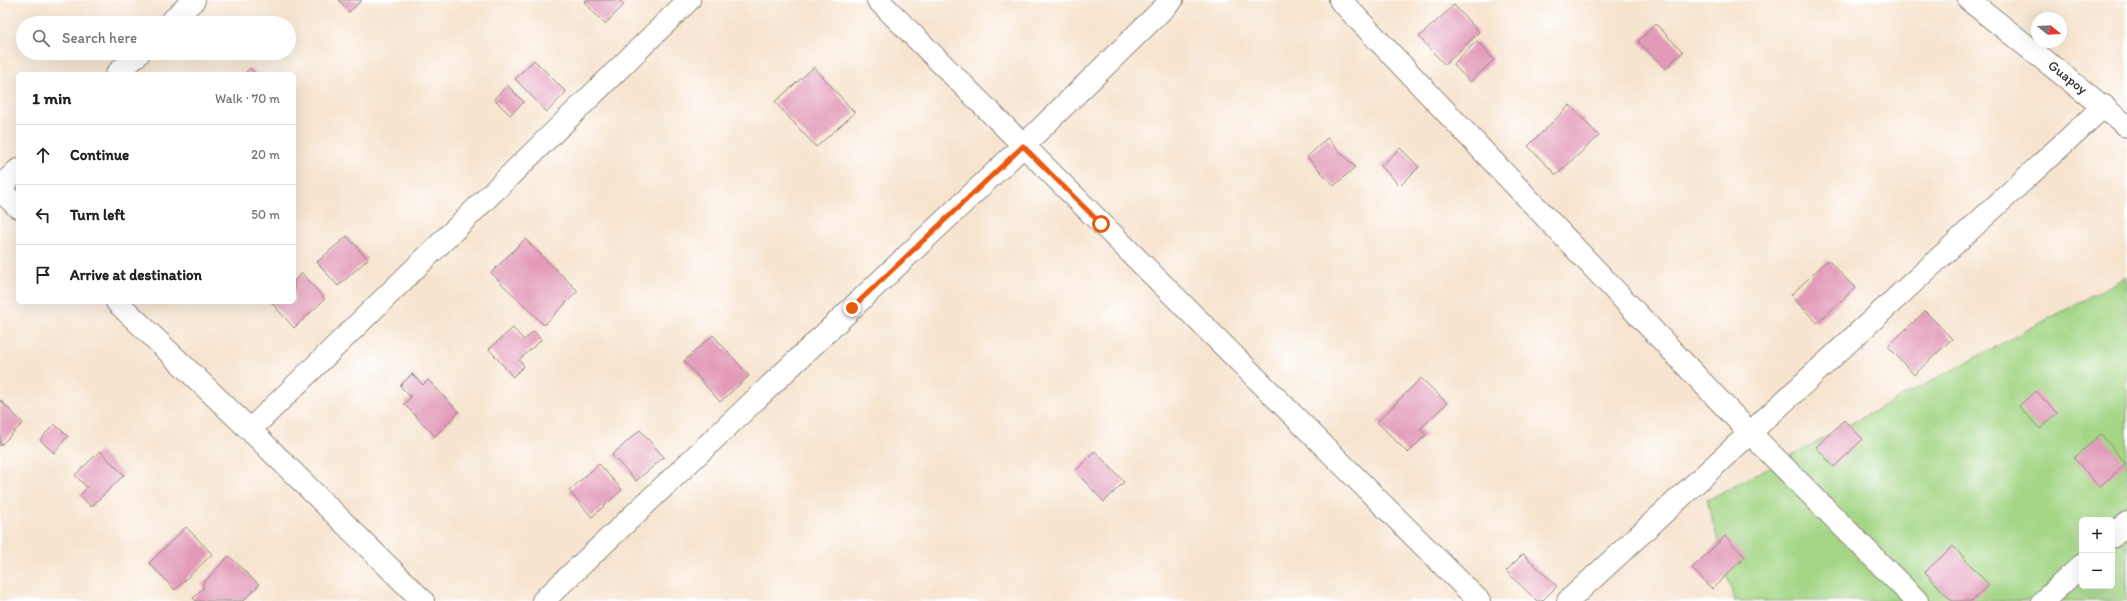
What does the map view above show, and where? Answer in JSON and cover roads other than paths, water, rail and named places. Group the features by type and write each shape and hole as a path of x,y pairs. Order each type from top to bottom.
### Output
{"street":[{"path":"177,16 194,0"},
{"path":"250,430 689,0"},
{"path":"878,0 1479,601"},
{"path":"543,601 1023,146 1172,0"},
{"path":"1340,0 1750,434 1917,601"},
{"name":"Guapoy","path":"1969,0 2104,106 2127,126"},
{"path":"119,72 132,60"},
{"path":"1568,601 2104,106"},
{"path":"16,172 0,189 16,205"},
{"path":"119,304 250,430 423,601"},
{"path":"2115,534 2127,523"},
{"path":"2043,601 2079,568"}]}
